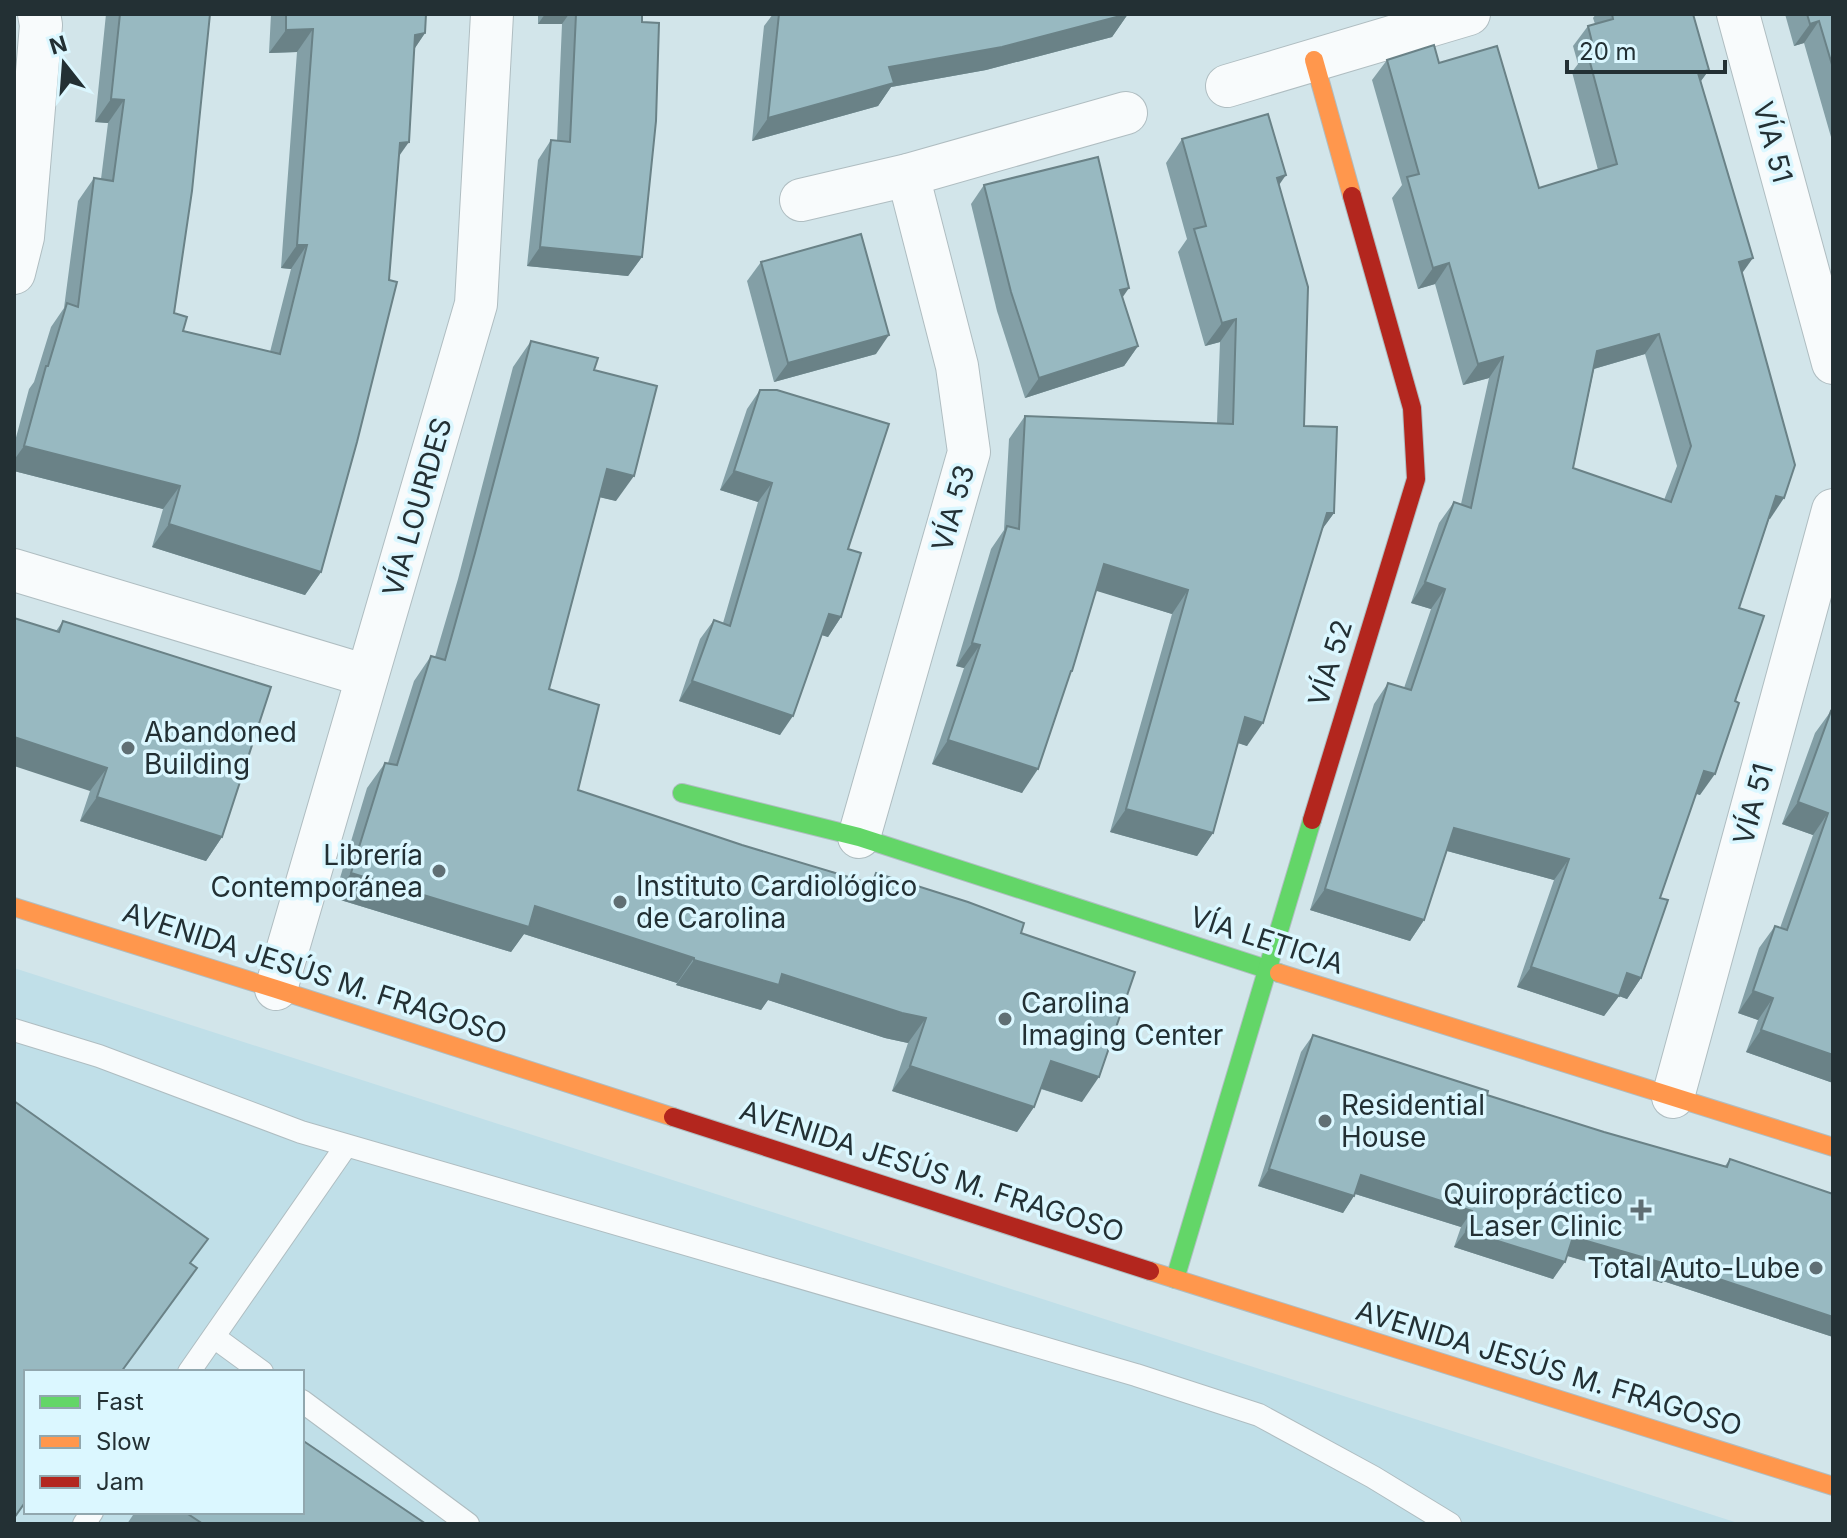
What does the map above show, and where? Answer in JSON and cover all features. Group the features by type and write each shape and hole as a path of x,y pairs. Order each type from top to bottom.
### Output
{"street":[{"path":"14,273 23,237 41,25 39,14"},
{"name":"VÍA LOURDES","path":"276,989 476,304 492,14"},
{"path":"1227,86 1469,14"},
{"name":"VÍA 51","path":"1738,14 1833,363"},
{"name":"VÍA 52","path":"1175,1279 1416,479 1412,408 1314,60"},
{"path":"801,200 908,175 1126,113"},
{"name":"VÍA 53","path":"859,837 969,452 957,366 908,175"},
{"name":"VÍA 51","path":"1673,1097 1833,510"},
{"path":"14,570 367,676"},
{"name":"VÍA LETICIA","path":"682,793 859,837 1833,1147"},
{"name":"AVENIDA JESÚS M. FRAGOSO","path":"14,907 1833,1486"}],"lane":[{"path":"14,1030 99,1056 346,1146 1136,1375 1259,1415 1373,1477 1450,1524"},
{"path":"190,1370 346,1146"},
{"path":"214,1337 259,1370"},
{"path":"304,1402 468,1524"}],"shaded area":[{"path":"14,968 1741,1524 14,1524"}],"building":[{"path":"120,14 210,14 192,191 174,313 187,317 183,331 280,354 307,245 297,245 313,29 286,30 286,14 426,14 425,33 415,35 409,142 400,143 389,280 397,282 321,572 169,524 180,486 24,446 67,303 78,307 94,178 113,181 124,100 111,99"},
{"path":"576,14 642,14 642,22 659,23 656,121 642,257 540,247 551,140 570,142"},
{"path":"779,14 1128,14 1002,47 889,67 894,83 768,118"},
{"path":"1612,14 1693,14 1709,70 1698,73 1753,258 1739,262 1795,465 1784,498 1776,496 1739,608 1764,616 1735,701 1739,703 1715,774 1704,771 1660,898 1668,900 1641,978 1627,973 1619,996 1531,967 1569,859 1454,828 1424,920 1325,889 1388,683 1411,690 1445,589 1425,582 1454,502 1471,508 1503,357 1478,364 1449,263 1433,268 1407,177 1419,174 1387,60 1434,45 1439,63 1497,46 1539,188 1617,164 1587,51 1594,50 1588,26 1613,19","holes":["1659,334 1691,446 1671,502 1573,468 1597,351"]},
{"path":"1807,14 1833,14 1833,68 1819,21 1810,24"},
{"path":"1268,114 1286,175 1277,178 1308,287 1304,426 1337,427 1334,513 1327,513 1263,723 1245,717 1213,833 1126,809 1188,590 1104,564 1038,769 948,740 980,645 972,643 1007,526 1019,529 1025,416 1233,424 1236,319 1222,323 1194,229 1206,226 1182,139"},
{"path":"1098,157 1129,288 1120,290 1138,346 1039,378 1011,292 984,185"},
{"path":"861,234 889,335 788,363 761,262"},
{"path":"531,341 598,358 594,370 657,386 634,476 607,469 549,689 599,705 578,790 742,845 872,884 876,873 968,902 1024,923 1021,933 1135,972 1099,1077 1051,1061 1034,1107 910,1066 926,1018 782,974 779,985 535,906 529,927 351,873 385,763 397,765 431,656 445,660"},
{"path":"760,390 777,390 889,424 848,549 861,553 841,617 829,614 793,716 692,681 714,620 730,626 772,483 734,471"},
{"name":"Abandoned Building","path":"14,618 59,632 63,621 271,687 222,837 97,797 107,768 14,737"},
{"path":"1831,711 1833,1055 1761,1030 1773,998 1753,991 1775,926 1787,930 1828,813 1798,802"},
{"path":"1313,1035 1604,1132 1727,1167 1730,1159 1833,1194 1833,1317 1674,1264 1573,1237 1565,1262 1466,1231 1472,1211 1361,1175 1354,1196 1269,1169"},
{"path":"14,1101 208,1239 190,1263 197,1268 122,1370 24,1370 24,1504 14,1518"},
{"path":"304,1441 426,1524 203,1524 188,1514 304,1514"}],"traffic: fast":[{"path":"682,793 859,837 1279,973"},
{"path":"1175,1279 1312,820"}],"traffic: slow":[{"path":"1314,60 1352,196"},
{"path":"14,907 673,1117"},
{"path":"1279,973 1833,1147"},
{"path":"1150,1271 1833,1486"}],"traffic: jam":[{"path":"1312,820 1416,479 1412,408 1352,196"},
{"path":"673,1117 1150,1271"}],"place":[{"name":"Abandoned Building","path":"128,748"},
{"name":"Librería Contemporánea","path":"439,871"},
{"name":"Instituto Cardiológico de Carolina","path":"620,902"},
{"name":"Carolina Imaging Center","path":"1005,1019"},
{"name":"Residential House","path":"1325,1121"},
{"name":"Quiropráctico Laser Clinic","path":"1641,1210"},
{"name":"Total Auto-Lube","path":"1816,1268"}]}
